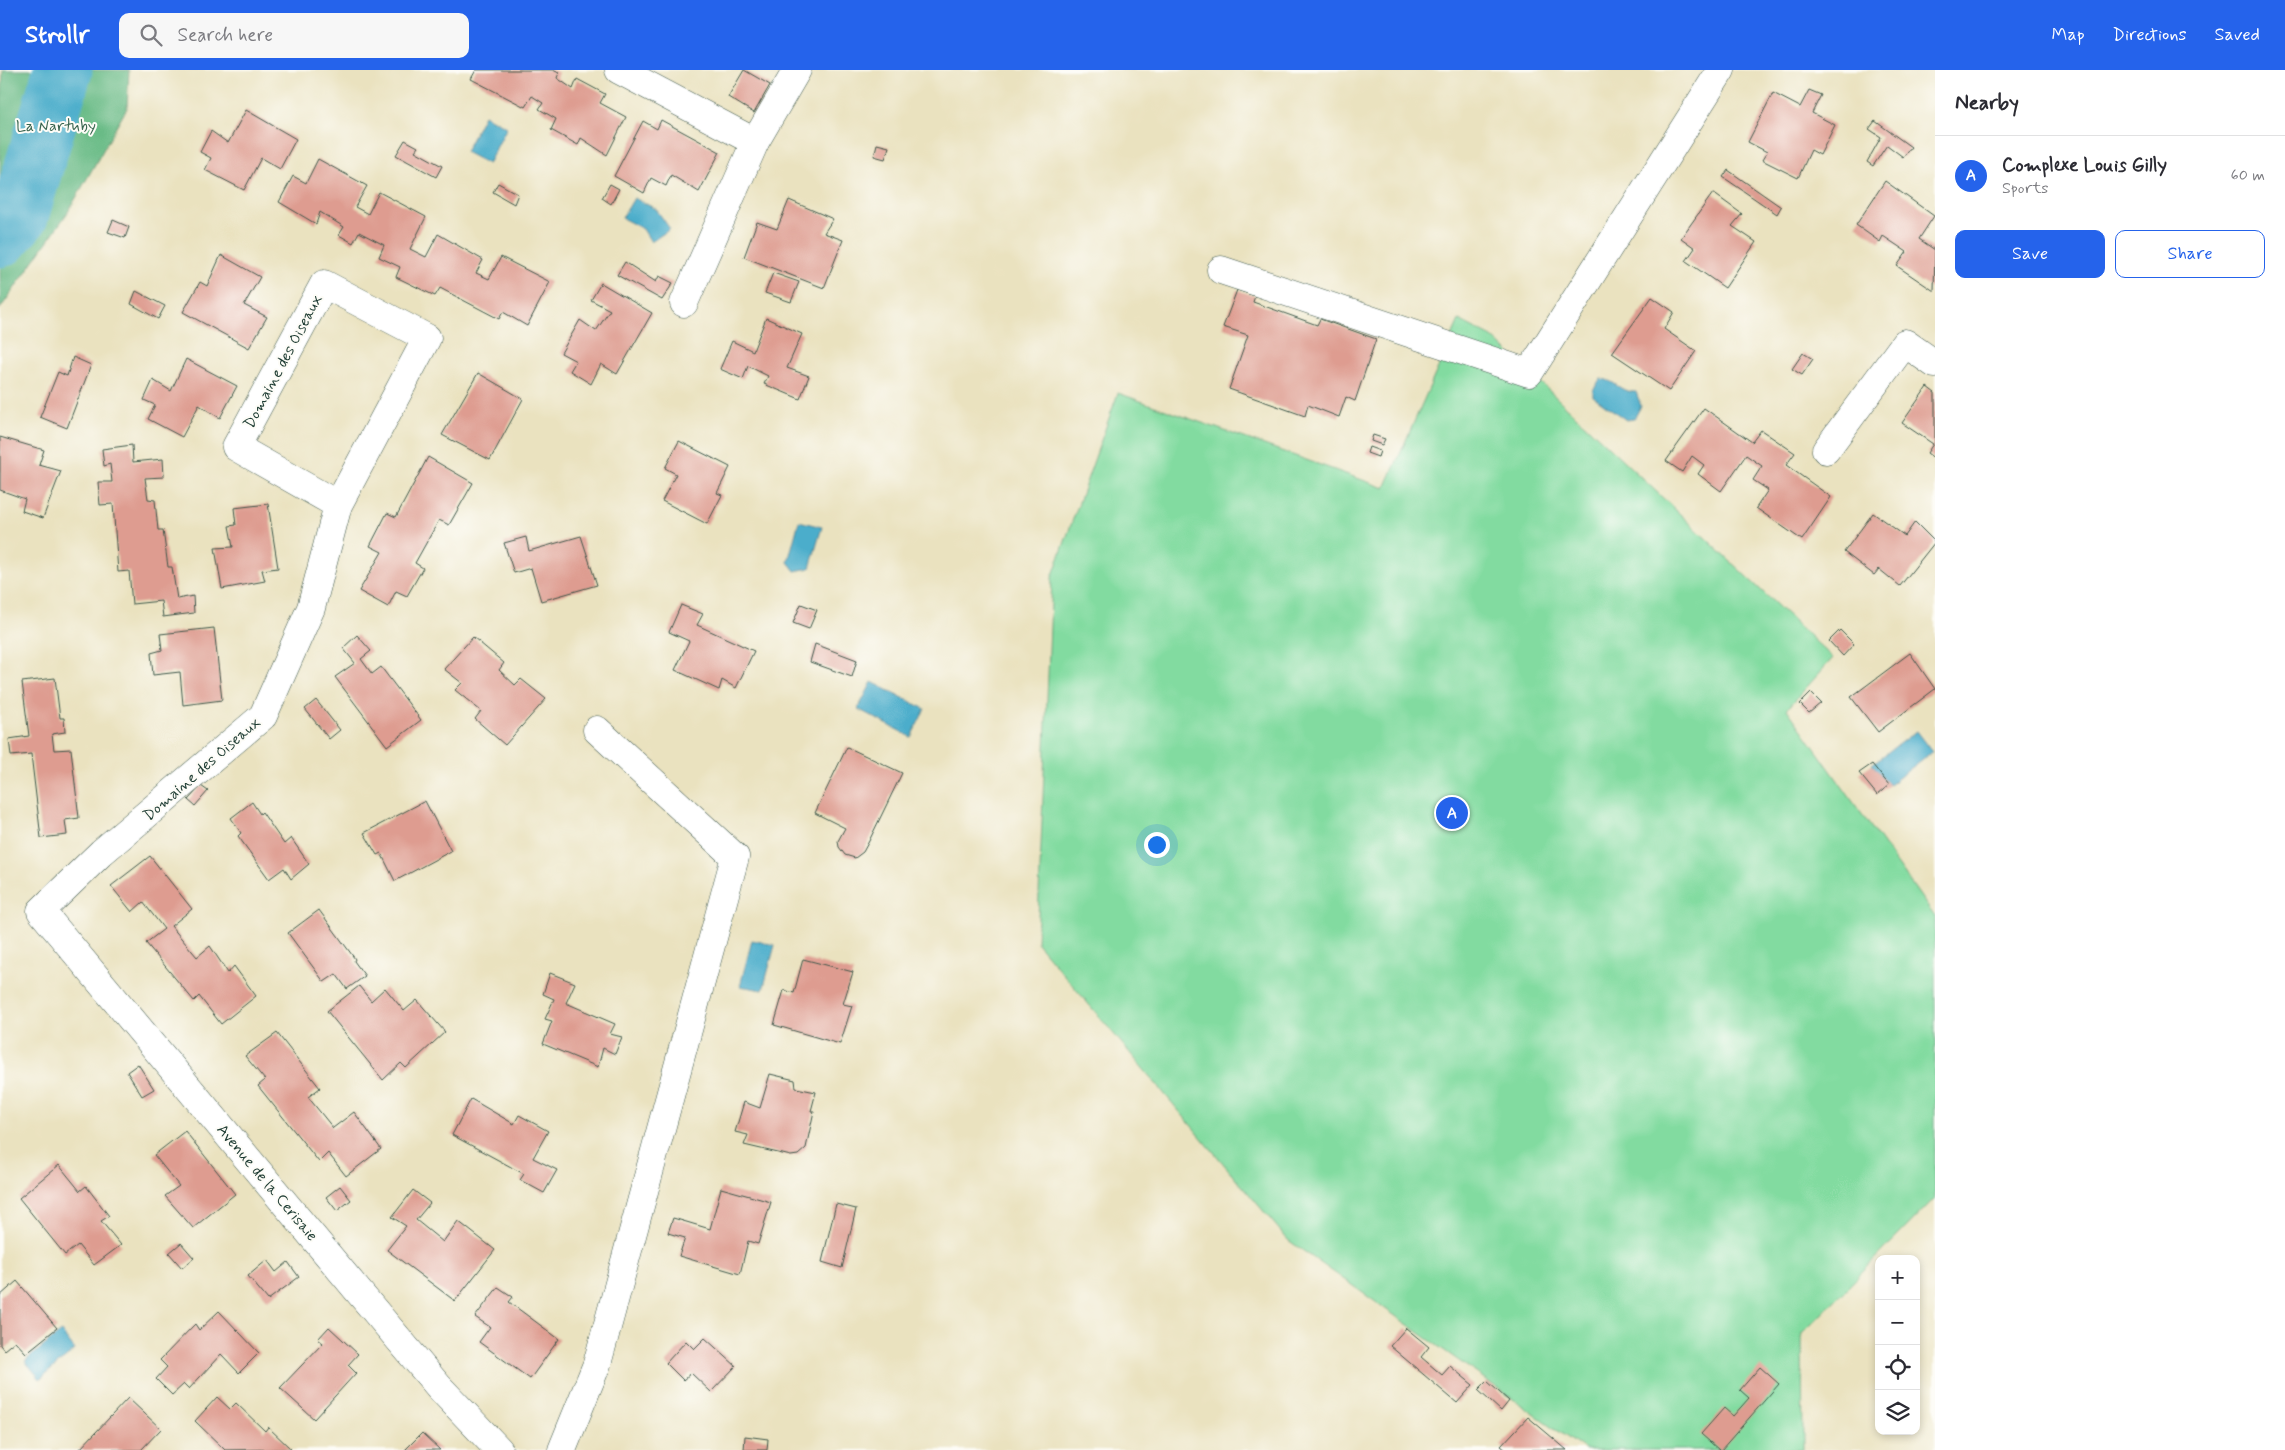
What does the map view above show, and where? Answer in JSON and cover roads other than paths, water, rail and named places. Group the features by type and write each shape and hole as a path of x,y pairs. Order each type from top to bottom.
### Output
{"street":[{"path":"619,70 755,142"},
{"path":"684,303 755,142 797,70"},
{"path":"1221,270 1529,373 1721,70"},
{"name":"Domaine des Oiseaux","path":"41,910 102,852 263,716 311,608 338,505 427,338 324,284 236,447 338,505"},
{"path":"1826,450 1904,343 1935,364"},
{"path":"562,1450 597,1364 735,857 597,730"},
{"name":"Avenue de la Cerisaie","path":"41,910 383,1321 439,1386 499,1450"}],"water":[{"path":"484,115 507,127 488,164 465,152"},
{"path":"634,198 656,209 670,229 651,242 643,229 622,218"},
{"path":"1601,379 1611,382 1626,391 1636,392 1641,406 1634,419 1626,420 1593,396 1593,390"},
{"path":"799,521 822,527 810,568 795,571 788,562"},
{"path":"872,682 925,709 911,737 858,709"},
{"path":"1916,731 1932,752 1889,785 1872,764"},
{"path":"752,940 775,945 763,990 740,986"},
{"path":"61,1332 75,1350 40,1379 25,1361"}],"waterway":[{"name":"La Nartuby","path":"0,238 19,216 63,70"}],"place":[{"name":"Complexe Louis Gilly","path":"1452,813"}]}
